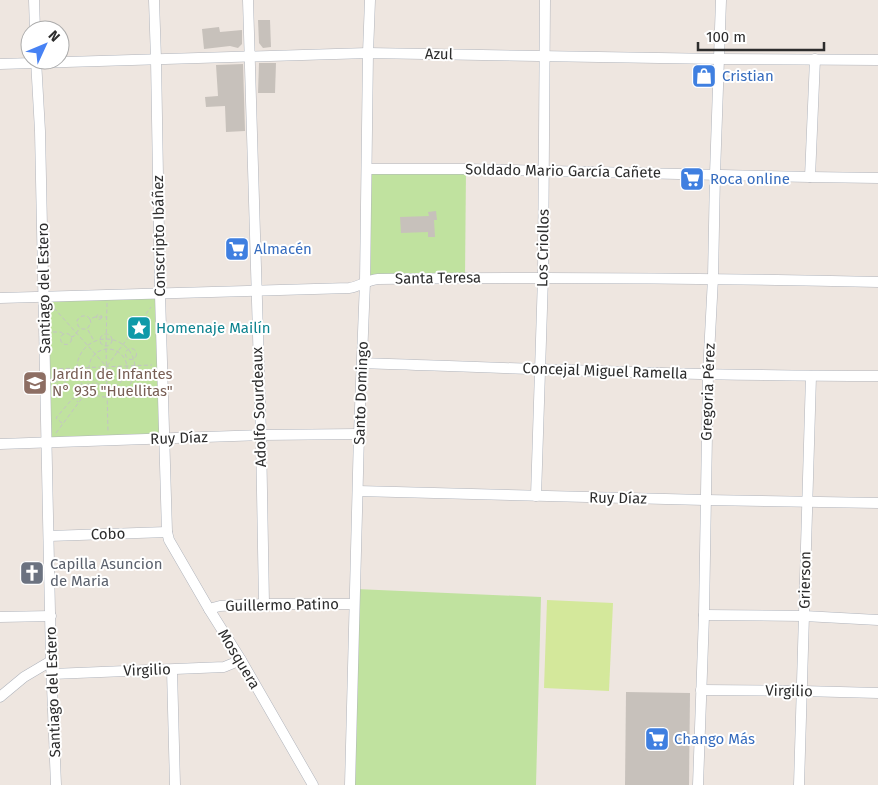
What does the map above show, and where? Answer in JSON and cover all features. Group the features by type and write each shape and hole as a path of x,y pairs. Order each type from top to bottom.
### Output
{"street":[{"path":"34,0 35,20"},
{"name":"Conscripto Ibáñez","path":"154,0 167,532"},
{"name":"Adolfo Sourdeaux","path":"248,0 264,604"},
{"name":"Santo Domingo","path":"350,785 368,168 370,0"},
{"name":"Los Criollos","path":"536,496 543,277 545,0"},
{"name":"Gregoria Pérez","path":"698,785 704,615 708,374 713,278 721,0"},
{"name":"Azul","path":"70,61 368,52 878,60"},
{"path":"810,177 814,59"},
{"name":"Azul","path":"0,64 20,63"},
{"name":"Santiago del Estero","path":"36,70 40,131 45,369 49,440 51,661 56,785"},
{"name":"Soldado Mario García Cañete","path":"368,168 878,178"},
{"name":"Santa Teresa","path":"0,298 355,288 365,282 378,279 543,277 713,278 878,282"},
{"name":"Concejal Miguel Ramella","path":"362,362 708,374 878,376"},
{"name":"Grierson","path":"799,785 810,376"},
{"name":"Ruy Díaz","path":"0,444 49,440 108,441 260,435 359,434"},
{"name":"Ruy Díaz","path":"358,491 878,503"},
{"name":"Cobo","path":"49,536 167,532"},
{"name":"Mosquera","path":"167,532 169,540 313,785"},
{"name":"Guillermo Patino","path":"209,609 220,606 264,604 354,604"},
{"path":"704,615 804,616 878,620"},
{"path":"0,617 51,616"},
{"name":"Virgilio","path":"52,674 224,667 241,660"},
{"path":"0,697 24,677 51,661"},
{"path":"172,670 175,785"},
{"name":"Virgilio","path":"701,690 878,693"}],"path":[{"path":"107,295 108,441"},
{"path":"107,367 151,307"},
{"path":"54,308 107,367"},
{"path":"80,328 77,324 78,318 84,315 90,319"},
{"path":"90,319 106,317"},
{"path":"80,328 87,328 91,323 90,319"},
{"path":"63,334 60,340 63,344 69,343 71,337 80,328"},
{"path":"87,328 95,342"},
{"path":"50,333 55,331 61,332 71,337"},
{"path":"106,334 111,336 113,340"},
{"path":"100,340 102,335 106,334"},
{"path":"100,340 106,348 122,355 126,366 124,378 114,386 107,387 95,382 91,378 89,362 95,354 106,348 113,340"},
{"path":"113,340 123,344 134,358 134,376 124,392 107,397 96,395 84,386 79,377 80,356 88,346 95,342 113,340"},
{"path":"128,349 131,348 136,351 134,358"},
{"path":"128,349 126,352 127,357 130,359 134,358"},
{"path":"45,369 162,364"},
{"path":"57,387 56,375 63,375 62,378 65,381"},
{"path":"56,380 60,381 62,378"},
{"path":"49,440 95,382"},
{"path":"84,386 92,385"},
{"path":"92,385 94,393"},
{"path":"84,386 82,391 85,395"},
{"path":"85,395 89,396 94,393"},
{"path":"63,424 56,418 73,398 79,403"}],"green space":[{"path":"368,169 466,169 465,278 365,282"},
{"path":"160,294 165,439 47,443 44,297"},
{"path":"356,589 541,597 536,785 355,785"},
{"path":"547,600 613,603 609,691 544,688"}],"building":[{"path":"258,20 270,20 271,47 263,48 259,43"},
{"path":"219,27 220,32 242,30 242,44 238,48 230,46 204,49 202,29"},
{"path":"259,63 276,63 275,93 258,93"},
{"path":"243,64 245,131 226,132 225,106 206,107 205,97 218,96 216,65"},
{"name":"Cristian","path":"698,68 711,70 710,83 696,81"},
{"path":"436,211 437,220 434,220 435,237 428,237 428,232 401,233 400,217 429,216 428,212"},
{"name":"Almacén","path":"245,244 243,255 230,256 230,245"},
{"name":"Chango Más","path":"626,692 690,693 689,785 625,785"}],"place":[{"name":"Cristian","path":"704,76"},
{"name":"Roca online","path":"692,179"},
{"name":"Almacén","path":"237,249"},
{"name":"Homenaje Mailín","path":"139,328"},
{"name":"Jardín de Infantes N° 935 \"Huellitas\"","path":"35,383"},
{"name":"Capilla Asuncion de Maria","path":"32,573"},
{"name":"Chango Más","path":"657,739"}]}
